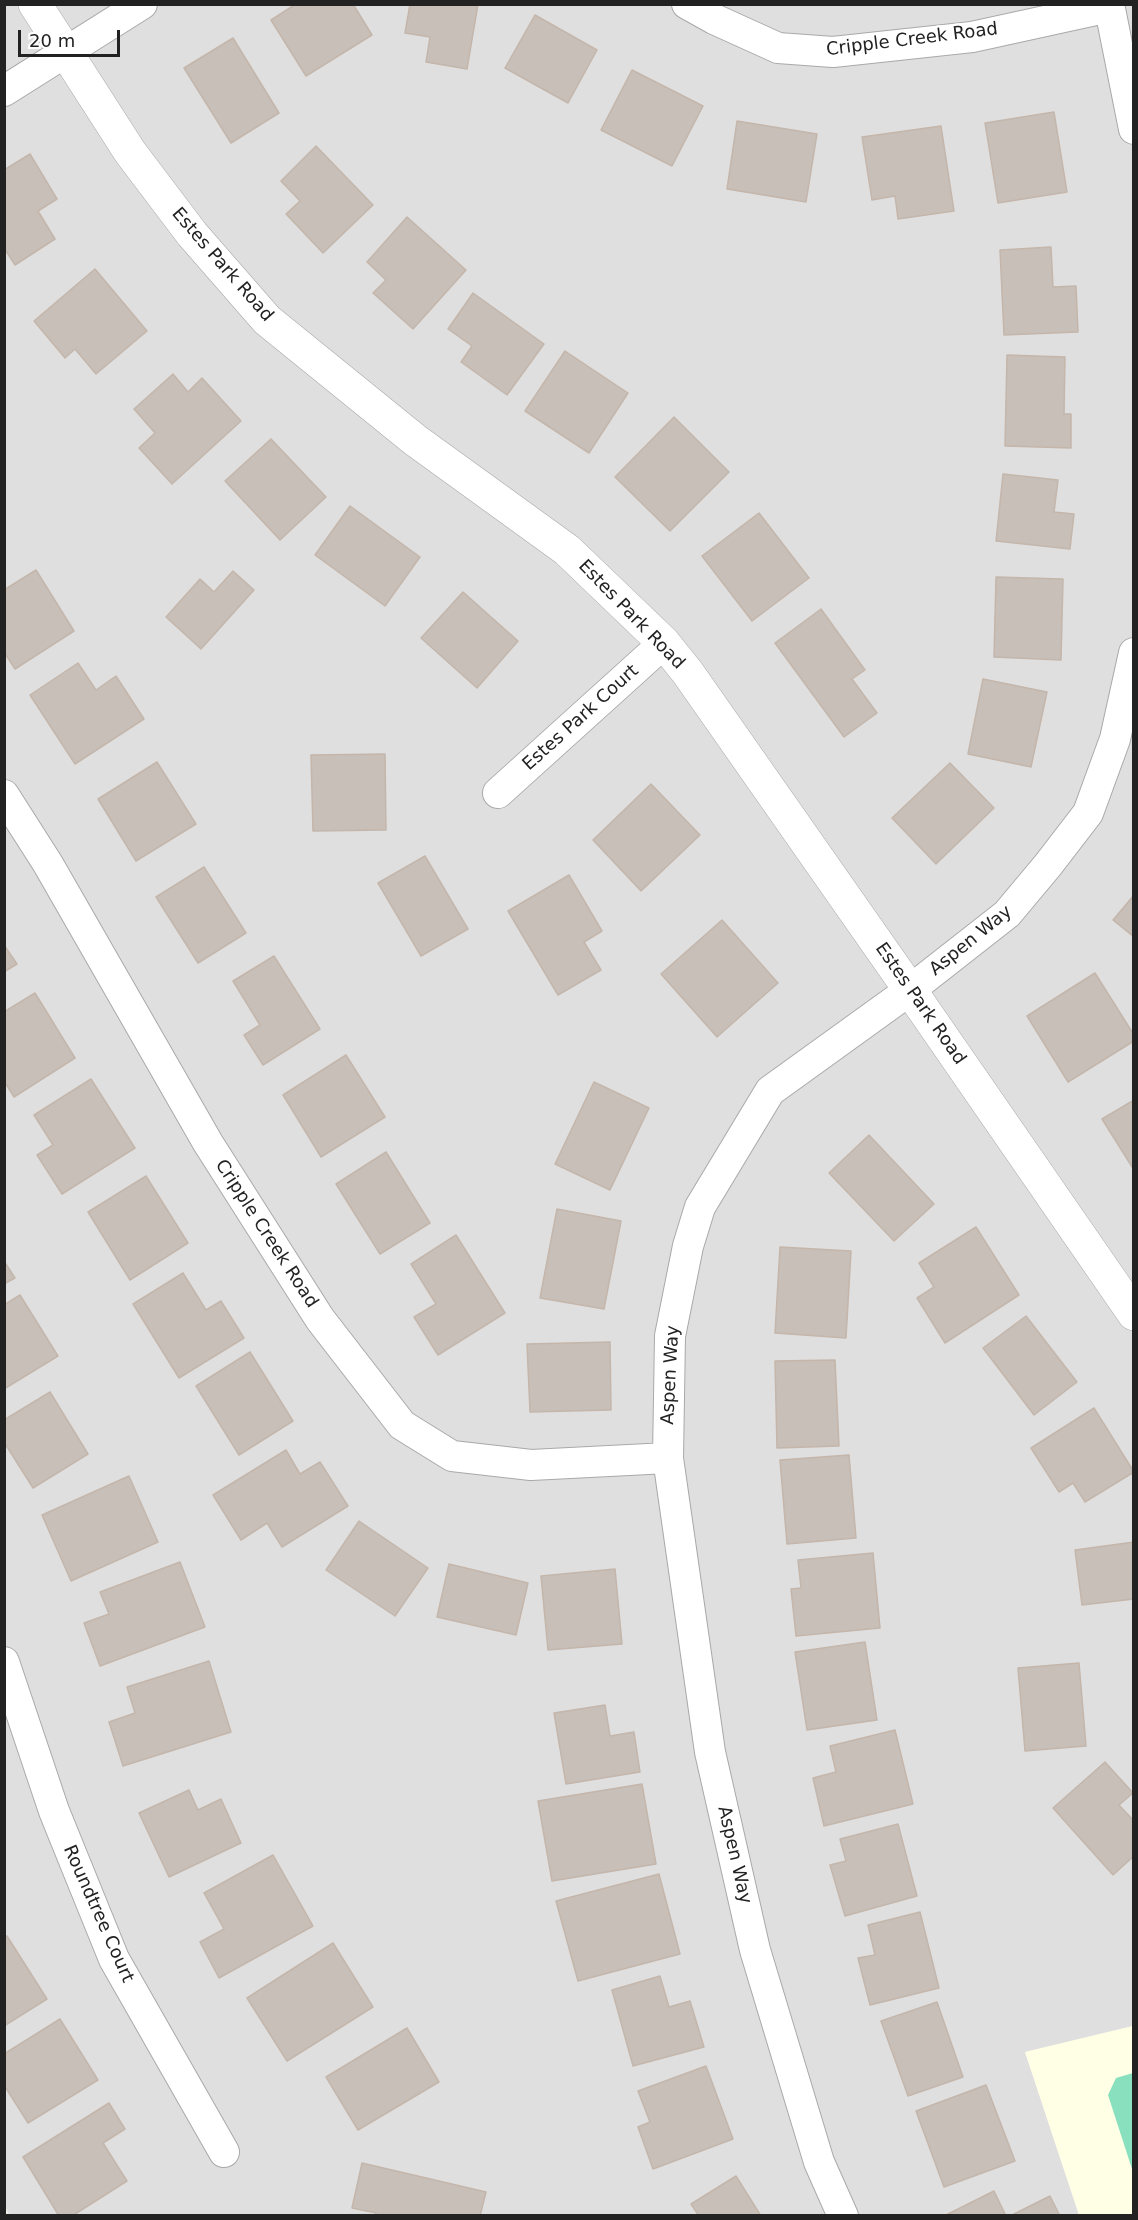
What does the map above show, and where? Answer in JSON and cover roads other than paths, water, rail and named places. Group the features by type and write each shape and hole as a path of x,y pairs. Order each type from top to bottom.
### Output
{"street":[{"name":"Estes Park Road","path":"35,4 64,53 130,152 192,234 267,320 415,440 567,550 664,643 688,673 1134,1314"},
{"path":"4,91 142,4"},
{"name":"Cripple Creek Road","path":"687,4 714,20 778,48 833,52 972,37 1109,6"},
{"path":"1109,6 1134,129"},
{"name":"Estes Park Court","path":"498,793 664,643"},
{"name":"Aspen Way","path":"843,2216 819,2162 753,1938 710,1752 668,1458 670,1336 688,1246 700,1207 770,1091 910,990 1007,914 1048,865 1088,813 1115,739 1134,653"},
{"name":"Cripple Creek Road","path":"4,795 48,864 208,1143 320,1319 402,1425 452,1456 531,1465 668,1458"},
{"name":"Roundtree Court","path":"4,1662 54,1811 114,1959 224,2152"}]}
